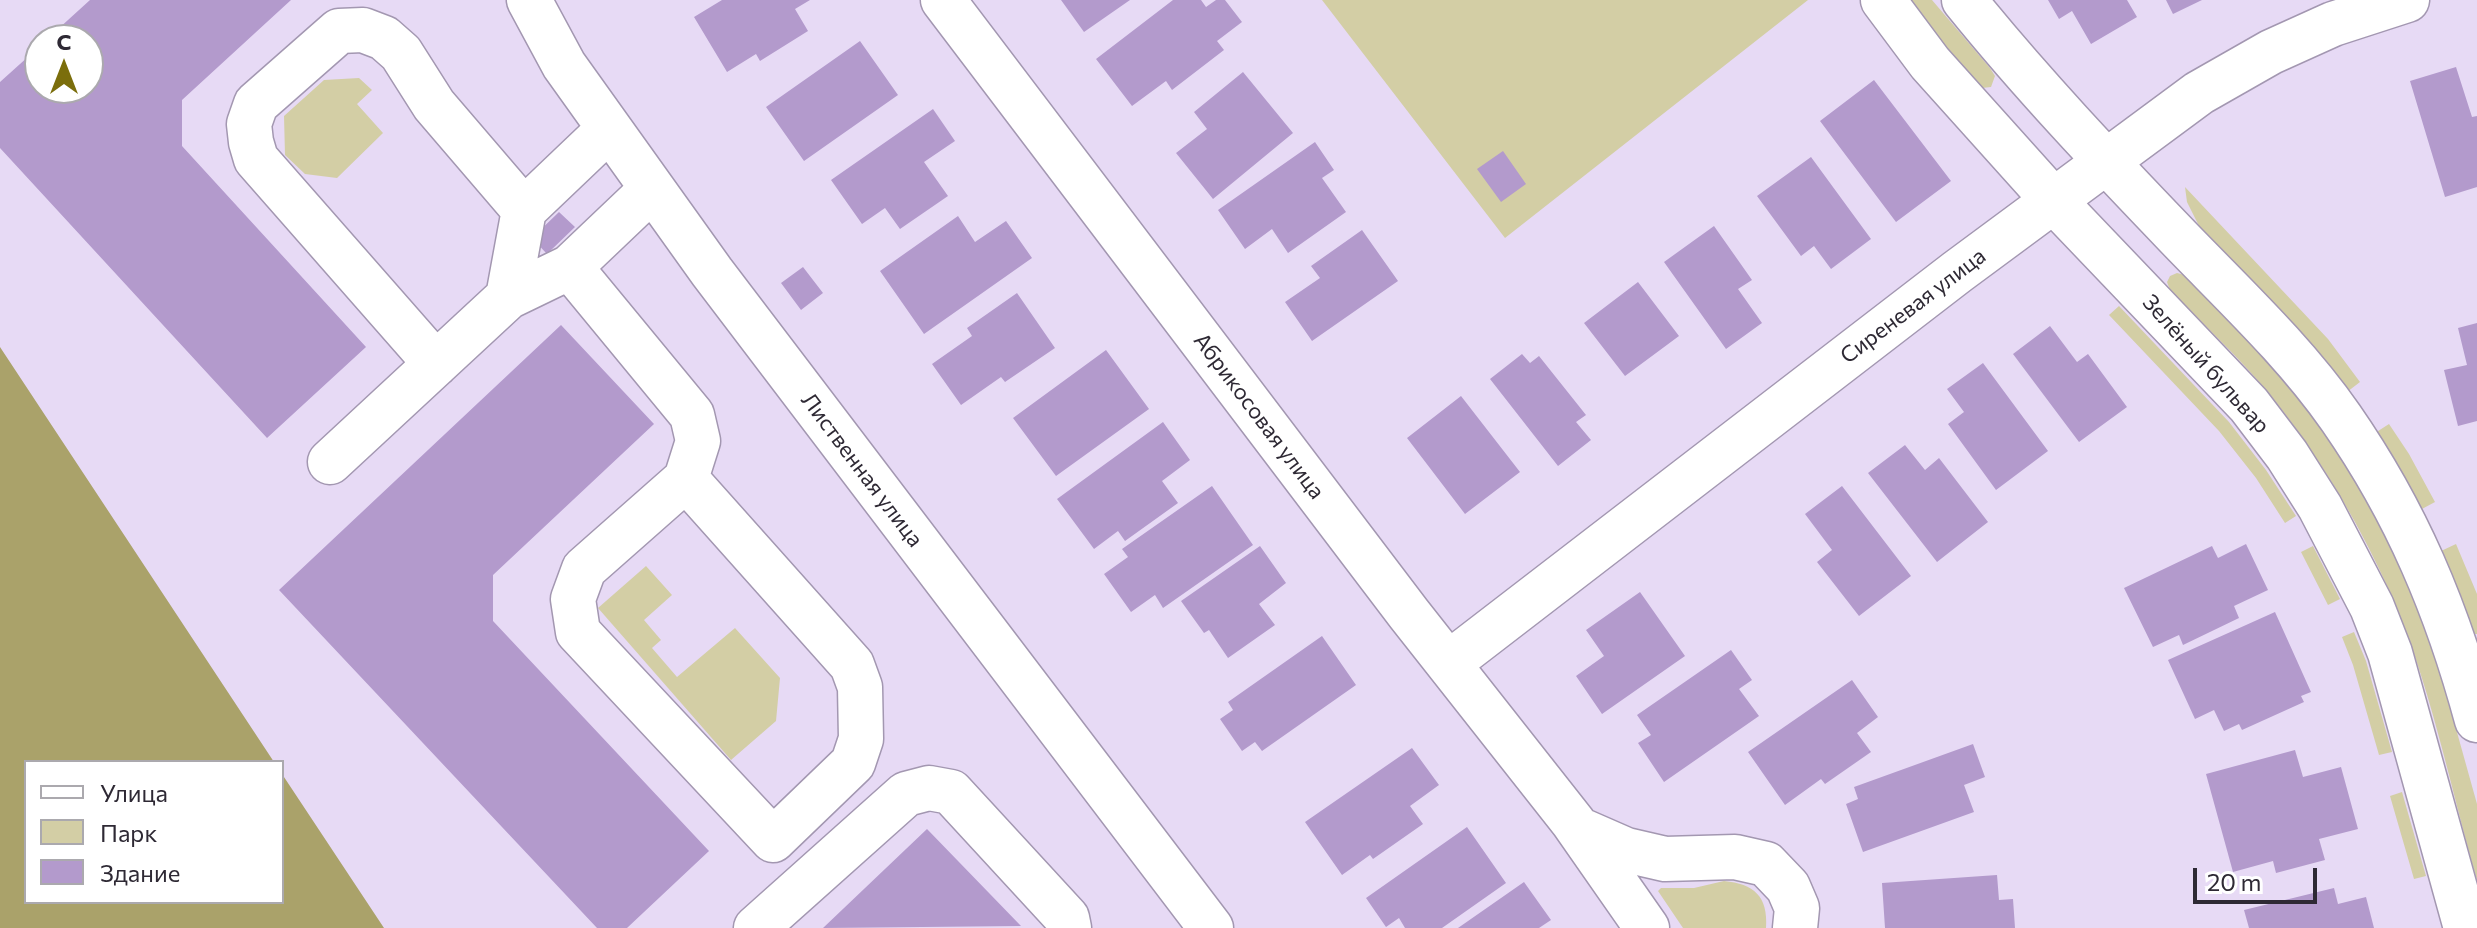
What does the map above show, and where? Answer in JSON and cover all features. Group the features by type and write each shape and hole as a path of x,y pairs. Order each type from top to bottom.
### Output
{"street":[{"name":"Лиственная улица","path":"529,0 564,65 712,272 1211,928"},
{"name":"Абрикосовая улица","path":"943,0 1578,829 1647,928"},
{"name":"Зелёный бульвар","path":"1883,0 1930,63 2054,201 2249,405 2287,455 2328,520 2372,607 2390,653 2466,928"},
{"path":"1964,0 2106,162 2288,352 2341,418 2377,473 2428,571 2452,632 2477,720"},
{"name":"Сиреневая улица","path":"1449,663 1967,264 2217,81 2333,24 2407,0"},
{"path":"436,364 256,159 249,124 256,104 339,31 363,30 384,38 401,53 434,105 524,210"},
{"path":"508,297 524,210 609,129"},
{"path":"330,462 508,297 570,267 652,189"},
{"path":"570,267 692,415 698,441 686,479 584,569 573,599 578,632 773,840 853,763 861,739 860,687 852,665 686,479"},
{"path":"756,928 906,794 929,788 951,792 1067,918 1069,928"},
{"name":"Абрикосовая улица","path":"1578,829 1626,850 1665,859 1735,857 1766,864 1788,887 1797,908 1795,928"}],"green space":[{"path":"1322,0 1808,0 1505,238"},
{"path":"1904,0 1932,0 1990,68 1995,76 1991,87 1982,88 1972,83"},
{"path":"359,78 372,90 357,104 383,133 337,178 305,174 285,155 284,116 324,80"},
{"path":"2185,187 2328,339 2360,382 2347,392 2199,226 2187,202"},
{"path":"2177,273 2185,275 2282,377 2323,431 2358,484 2408,580 2431,639 2477,804 2477,880 2416,659 2376,562 2334,486 2285,414 2244,365 2170,290 2167,282 2170,276"},
{"path":"2119,306 2229,422 2296,516 2285,523 2256,478 2219,431 2109,315"},
{"path":"2389,424 2435,502 2420,510 2375,433"},
{"path":"2456,544 2477,594 2477,634 2474,634 2441,551"},
{"path":"2313,546 2340,599 2328,605 2301,552"},
{"path":"646,566 672,595 644,620 661,640 652,648 677,677 735,628 780,678 776,721 731,760 598,608"},
{"path":"2354,632 2366,661 2392,752 2379,755 2342,637"},
{"path":"2402,792 2426,876 2414,879 2390,796"},
{"path":"1724,881 1744,885 1757,894 1762,900 1766,928 1683,928 1658,891 1661,888 1694,888"}],"shaded area":[{"path":"0,347 273,760 24,760 24,904 284,904 284,777 384,928 0,928"}],"building":[{"path":"90,0 291,0 182,100 182,146 366,347 267,438 0,148 0,82 24,60 24,104 104,104 104,24 64,24"},
{"path":"722,0 810,0 795,9 808,31 760,61 756,54 727,72 694,17"},
{"path":"1061,0 1130,0 1084,32"},
{"path":"1173,0 1201,0 1206,7 1216,0 1225,0 1242,22 1217,41 1224,50 1172,90 1166,81 1132,106 1096,59"},
{"path":"2048,0 2127,0 2137,17 2091,44 2072,11 2059,19"},
{"path":"2166,0 2202,0 2173,14"},
{"path":"860,41 898,95 804,161 766,107"},
{"path":"2456,67 2472,117 2477,116 2477,187 2445,197 2410,81"},
{"path":"1243,72 1293,133 1213,199 1176,153 1207,129 1194,112"},
{"path":"1874,80 1951,181 1896,222 1820,121"},
{"path":"933,109 955,141 924,162 948,196 900,229 885,208 862,224 831,180"},
{"path":"1315,142 1334,170 1322,178 1346,212 1288,253 1272,229 1245,249 1218,210"},
{"path":"1503,151 1526,184 1501,202 1477,169"},
{"path":"1811,157 1871,239 1831,269 1814,246 1801,256 1757,196"},
{"path":"559,212 575,227 547,254 532,238"},
{"path":"958,216 975,242 1006,221 1032,258 924,334 880,271"},
{"path":"1714,226 1752,280 1738,289 1762,323 1726,349 1664,262"},
{"path":"1362,230 1398,281 1312,341 1285,302 1320,278 1311,266"},
{"path":"803,267 823,293 801,310 781,283"},
{"path":"1638,282 1679,336 1625,376 1584,323"},
{"path":"1017,293 1055,348 1005,382 1001,377 961,405 932,364 972,336 967,328"},
{"path":"2477,323 2477,421 2458,426 2444,370 2467,365 2458,328"},
{"path":"561,325 654,424 493,575 493,621 709,851 627,928 597,928 279,590"},
{"path":"2050,326 2077,362 2088,354 2127,407 2079,442 2013,354"},
{"path":"1106,350 1149,409 1056,476 1013,418"},
{"path":"1522,354 1530,363 1539,356 1586,415 1576,422 1591,440 1558,466 1490,379"},
{"path":"1983,363 2048,451 1996,490 1948,424 1964,412 1947,389"},
{"path":"1461,396 1520,472 1465,514 1407,438"},
{"path":"1163,422 1190,460 1162,481 1178,503 1125,541 1118,531 1094,549 1057,499"},
{"path":"1905,445 1925,470 1939,458 1988,522 1937,562 1868,473"},
{"path":"1212,486 1253,545 1163,608 1155,595 1131,612 1104,574 1128,557 1122,549"},
{"path":"1842,486 1911,576 1859,616 1817,562 1832,550 1805,514"},
{"path":"2246,544 2268,590 2234,606 2239,618 2183,645 2179,635 2153,647 2124,588 2212,546 2218,558"},
{"path":"1260,546 1286,583 1259,604 1275,625 1228,658 1209,630 1204,633 1181,601"},
{"path":"1640,592 1685,656 1602,714 1576,676 1604,656 1586,630"},
{"path":"2275,612 2311,692 2301,696 2304,702 2242,730 2239,724 2224,731 2214,710 2195,719 2168,660"},
{"path":"1322,636 1356,685 1262,751 1255,742 1242,751 1220,719 1233,710 1228,702"},
{"path":"1731,650 1752,680 1739,689 1759,716 1664,782 1638,743 1651,735 1637,715"},
{"path":"1852,680 1878,717 1857,733 1871,752 1825,784 1821,779 1785,805 1748,752"},
{"path":"1973,744 1985,777 1964,785 1974,812 1863,852 1846,804 1858,799 1854,787"},
{"path":"1412,748 1439,785 1410,806 1423,824 1373,859 1370,855 1342,875 1305,822"},
{"path":"2295,750 2303,777 2341,767 2358,829 2319,839 2325,860 2276,873 2273,861 2233,872 2206,774"},
{"path":"1467,827 1506,883 1442,928 1405,928 1399,918 1386,927 1366,898"},
{"path":"927,829 1021,926 823,928"},
{"path":"1997,875 1999,900 2013,899 2015,928 1885,928 1882,883"},
{"path":"1524,882 1551,920 1539,928 1458,928"},
{"path":"2334,888 2338,904 2366,897 2374,928 2249,928 2244,910"}]}
